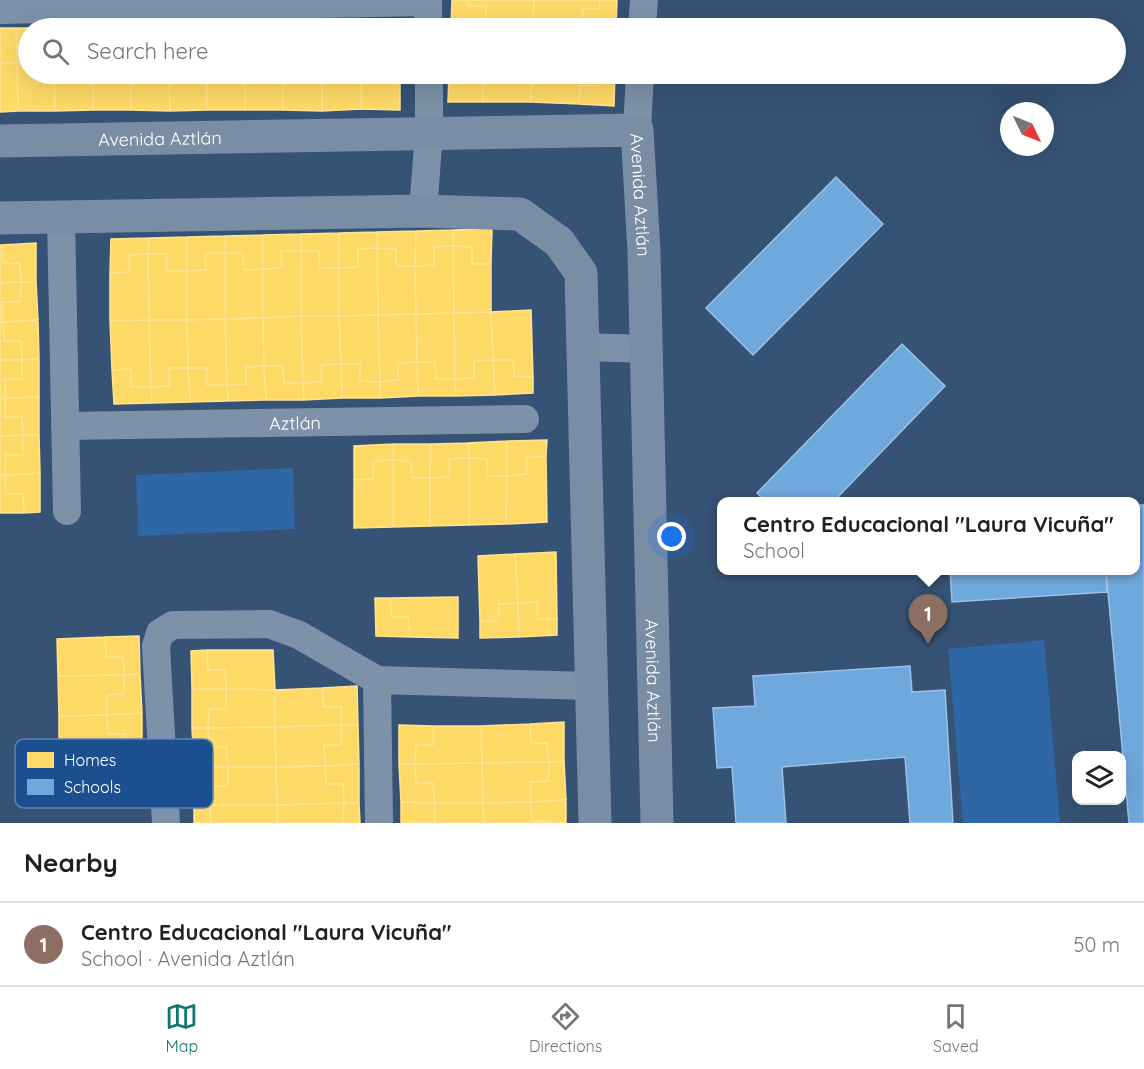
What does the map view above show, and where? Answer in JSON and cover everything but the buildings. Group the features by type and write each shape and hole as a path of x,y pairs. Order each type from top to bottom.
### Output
{"street":[{"path":"643,18 644,0"},
{"path":"0,10 114,4 428,10"},
{"path":"423,211 429,133 429,84"},
{"path":"637,130 639,84"},
{"name":"Avenida Aztlán","path":"0,141 637,130 645,251 657,823"},
{"path":"0,218 423,211 520,214 560,242 581,273 595,823"},
{"path":"61,218 66,511"},
{"path":"583,347 647,349"},
{"name":"Aztlán","path":"65,426 525,419"},
{"path":"161,739 156,646 160,633 173,625 269,624 299,635 377,680 591,686"},
{"path":"377,680 379,823"},
{"path":"165,808 166,823"}],"shaded area":[{"path":"293,468 295,529 138,536 136,475"},
{"path":"1044,640 1060,823 963,823 948,649"}],"place":[{"name":"Centro Educacional \"Laura Vicuña\"","path":"928,644"}]}
